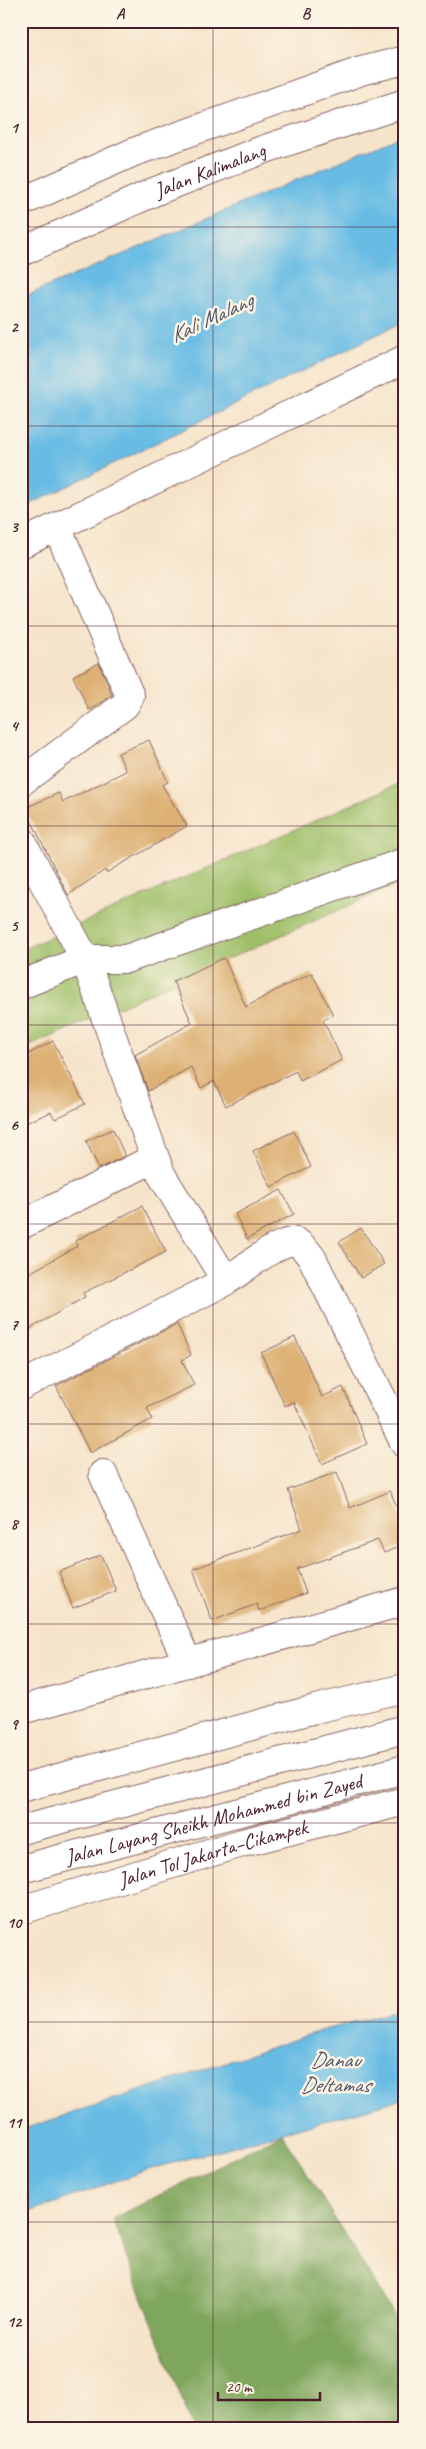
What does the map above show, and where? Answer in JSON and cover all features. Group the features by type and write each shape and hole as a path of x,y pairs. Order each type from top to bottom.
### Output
{"main road":[{"name":"Jalan Kalimalang","path":"21,202 134,152 361,71 405,60"},
{"name":"Jalan Kalimalang","path":"21,252 156,191 262,150 405,103"},
{"path":"21,544 405,359"},
{"path":"21,782 125,705 130,696 57,527"},
{"path":"21,840 85,958 162,1174 226,1281"},
{"path":"21,985 85,958 126,959 405,862"},
{"path":"21,1225 155,1158"},
{"path":"21,1386 226,1281 277,1246 288,1242 295,1242 303,1247 312,1258 405,1444"},
{"path":"104,1474 188,1663"},
{"path":"21,1710 405,1601"},
{"path":"21,1788 314,1709 405,1688"},
{"name":"Jalan Layang Sheikh Mohammed bin Zayed","path":"21,1830 405,1729"},
{"name":"Jalan Layang Sheikh Mohammed bin Zayed","path":"21,1870 405,1769"},
{"name":"Jalan Tol Jakarta–Cikampek","path":"21,1910 242,1843 405,1801"}],"green space":[{"path":"405,781 405,881 21,1050 21,950"},
{"path":"282,2133 405,2332 405,2428 193,2428 112,2219"}],"water":[{"name":"Kali Malang","path":"405,136 405,321 21,509 21,298 397,137"},
{"name":"Danau Deltamas","path":"405,2008 405,2098 144,2171 21,2215 21,2130 320,2031"}],"building":[{"path":"99,663 112,695 89,710 73,676"},
{"path":"149,740 168,782 162,785 187,826 106,873 105,870 68,895 25,808 59,793 63,802 126,771 118,753"},
{"path":"224,958 246,1007 312,973 333,1015 323,1020 342,1060 300,1081 296,1071 226,1106 214,1081 201,1088 191,1067 148,1091 135,1055 192,1023 173,981"},
{"path":"53,1041 85,1104 55,1119 51,1112 21,1125 21,1058"},
{"path":"113,1129 125,1156 99,1169 86,1141"},
{"path":"294,1131 311,1167 271,1187 253,1151"},
{"path":"281,1190 294,1214 247,1239 235,1214"},
{"path":"142,1206 166,1252 83,1293 85,1297 21,1334 21,1278 77,1246 75,1241"},
{"path":"361,1228 384,1264 361,1278 339,1242"},
{"path":"177,1324 191,1355 182,1360 194,1385 147,1408 152,1419 90,1453 56,1386"},
{"path":"295,1337 322,1397 343,1387 367,1444 322,1464 294,1402 285,1406 261,1353"},
{"path":"337,1472 350,1508 390,1491 405,1525 405,1544 384,1553 378,1540 297,1569 306,1593 259,1611 257,1604 212,1621 193,1569 302,1529 288,1490"},
{"path":"101,1555 116,1591 73,1608 59,1572"}]}
